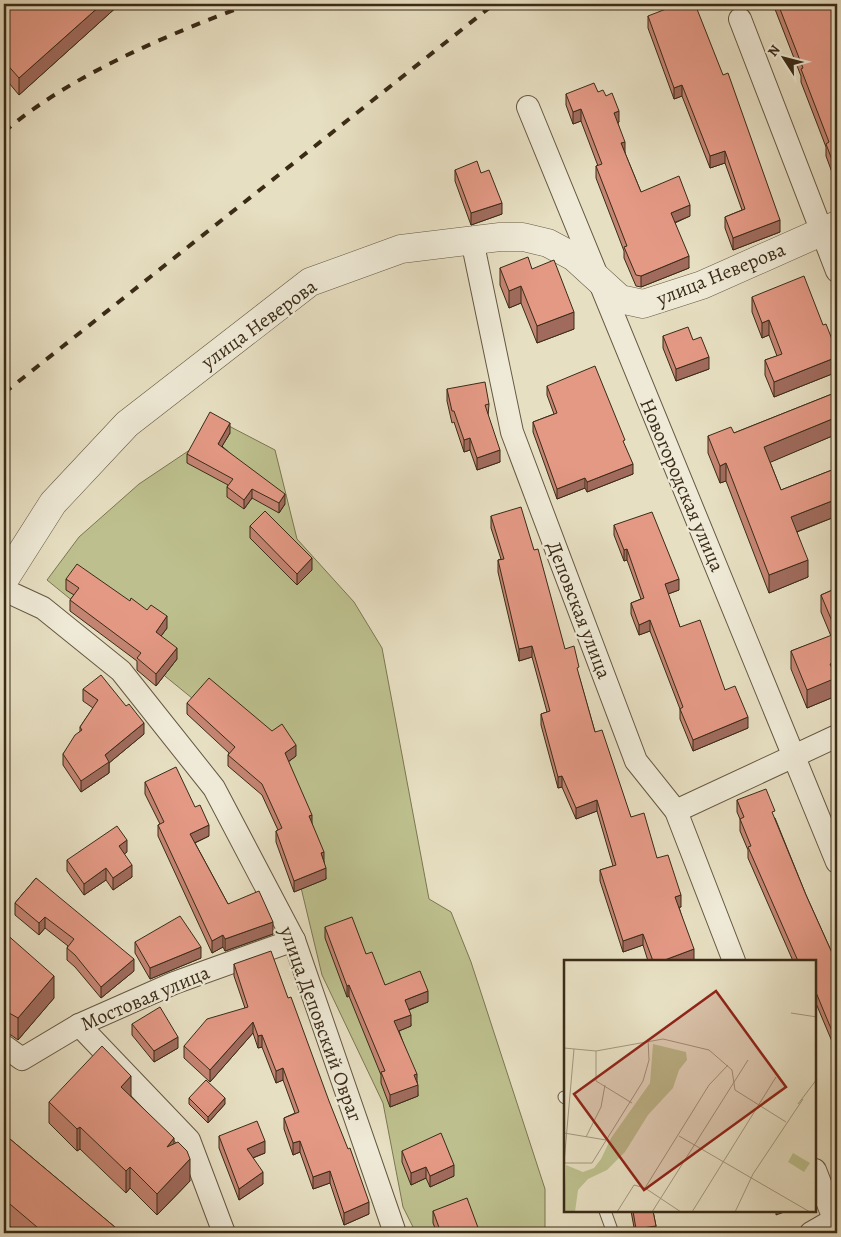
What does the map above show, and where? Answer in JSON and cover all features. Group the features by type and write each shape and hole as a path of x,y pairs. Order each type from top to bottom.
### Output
{"street":[{"path":"740,19 829,229 837,271"},
{"name":"Новогородская улица","path":"528,108 837,862"},
{"name":"улица Неверова","path":"4,580 53,503 127,424 310,282 402,249 472,240 523,237 548,243 574,257 620,299 643,304 702,284 829,229"},
{"name":"Деповская улица","path":"472,240 512,432 636,762 676,811 734,960"},
{"name":"улица Деповский Овраг","path":"4,590 43,608 121,671 214,788 294,940 395,1233"},
{"path":"676,811 794,754 837,736"},
{"name":"Мостовая улица","path":"4,1046 22,1060 79,1025 174,983 294,940"},
{"path":"79,1025 189,1140 224,1233"},
{"path":"810,1233 836,1219 816,1172"}],"lane":[{"path":"605,1212 613,1233"}],"green space":[{"path":"227,425 275,450 297,539 354,602 382,648 429,899 451,912 471,962 545,1189 545,1233 416,1233 403,1207 383,1103 322,975 291,846 250,757 214,716 47,580 79,537 139,484"}],"building":[{"path":"4,4 102,4 19,78 4,61"},
{"path":"679,4 695,4 723,75 728,73 780,220 733,238 725,217 745,209 725,151 710,156 682,85 674,88 648,16"},
{"path":"778,4 835,4 837,9 837,27 832,30 837,44 837,173 826,144 829,142"},
{"path":"594,83 598,92 603,90 606,96 612,93 619,111 614,113 625,142 621,143 641,192 679,176 690,205 671,213 689,256 641,276 636,275 624,247 627,246 596,166 602,164 581,109 573,112 566,94"},
{"path":"477,161 481,173 489,170 502,203 471,213 455,170"},
{"path":"528,257 532,269 554,260 574,312 537,326 521,286 509,291 500,268"},
{"path":"804,276 823,325 826,324 837,352 837,357 774,382 765,360 782,354 769,320 762,323 752,297"},
{"path":"688,327 693,340 701,337 709,357 676,369 663,336"},
{"path":"595,366 633,464 587,482 585,478 557,489 533,422 557,413 547,386"},
{"path":"485,382 489,404 485,405 500,450 477,458 470,438 464,440 454,411 452,411 447,389"},
{"path":"837,392 837,417 764,447 781,490 837,468 837,499 791,517 808,560 769,575 726,463 720,466 708,436 731,427 734,433"},
{"path":"210,412 230,423 218,444 285,494 279,503 252,489 244,500 227,487 233,479 187,454"},
{"path":"521,507 534,550 538,549 565,649 574,646 579,667 577,668 595,732 602,730 631,817 644,813 657,858 668,855 681,895 675,897 694,949 665,960 653,960 643,934 623,941 600,870 616,865 597,800 576,808 562,776 558,777 541,714 550,711 532,646 519,649 498,560 504,559 491,516"},
{"path":"265,511 312,558 297,574 250,526"},
{"path":"652,512 679,579 665,584 680,627 700,620 725,690 735,686 748,717 693,740 680,709 683,707 650,620 639,625 631,603 644,598 627,549 624,550 614,525"},
{"path":"77,564 130,601 131,598 147,610 151,605 167,616 156,632 177,648 156,674 137,658 141,653 70,600 79,588 66,579"},
{"path":"837,588 837,633 821,595"},
{"path":"837,633 837,661 830,664 836,678 807,690 791,651"},
{"path":"101,675 126,706 129,704 144,723 105,755 109,762 81,781 63,754 75,735 82,730 80,727 98,700 83,689"},
{"path":"209,678 272,731 282,724 296,745 285,753 312,815 309,816 324,852 321,853 326,868 294,881 276,831 282,828 262,784 228,755 235,747 187,703"},
{"path":"176,767 195,807 200,805 209,825 190,834 228,904 259,891 273,922 225,939 223,935 212,941 158,825 164,822 145,782"},
{"path":"766,789 775,811 772,812 837,964 837,1043 816,992 816,960 798,960 748,847 751,846 740,819 744,817 737,800"},
{"path":"117,826 127,840 119,846 132,865 113,878 106,868 84,884 67,860"},
{"path":"36,878 134,959 101,987 67,948 74,939 45,917 39,923 15,903"},
{"path":"180,916 201,947 150,968 135,942"},
{"path":"352,917 366,954 372,952 385,985 420,971 428,991 405,1000 411,1015 394,1021 417,1074 414,1075 418,1085 390,1095 381,1072 385,1071 349,985 347,986 325,927"},
{"path":"4,932 54,976 18,1018 4,1012"},
{"path":"271,951 288,998 291,997 348,1149 350,1148 369,1202 344,1213 330,1171 313,1177 300,1141 293,1143 284,1118 299,1112 283,1068 276,1071 262,1035 258,1036 253,1022 210,1070 184,1046 207,1019 248,1007 234,964"},
{"path":"160,1007 178,1037 154,1051 132,1024"},
{"path":"102,1046 131,1076 121,1087 174,1138 167,1147 178,1142 187,1151 190,1159 157,1194 130,1167 126,1171 80,1127 77,1129 49,1102"},
{"path":"206,1080 225,1098 208,1117 189,1098"},
{"path":"257,1121 265,1141 247,1149 263,1172 239,1189 219,1136"},
{"path":"441,1133 454,1165 430,1176 426,1167 411,1173 402,1151"},
{"path":"4,1134 122,1233 44,1233 4,1199"},
{"path":"467,1198 480,1233 441,1233 433,1211"},
{"path":"633,1212 653,1212 656,1226 636,1229"}],"railway":[{"path":"4,132 30,111 89,74 154,43 250,4"},
{"path":"4,393 494,4"}]}
